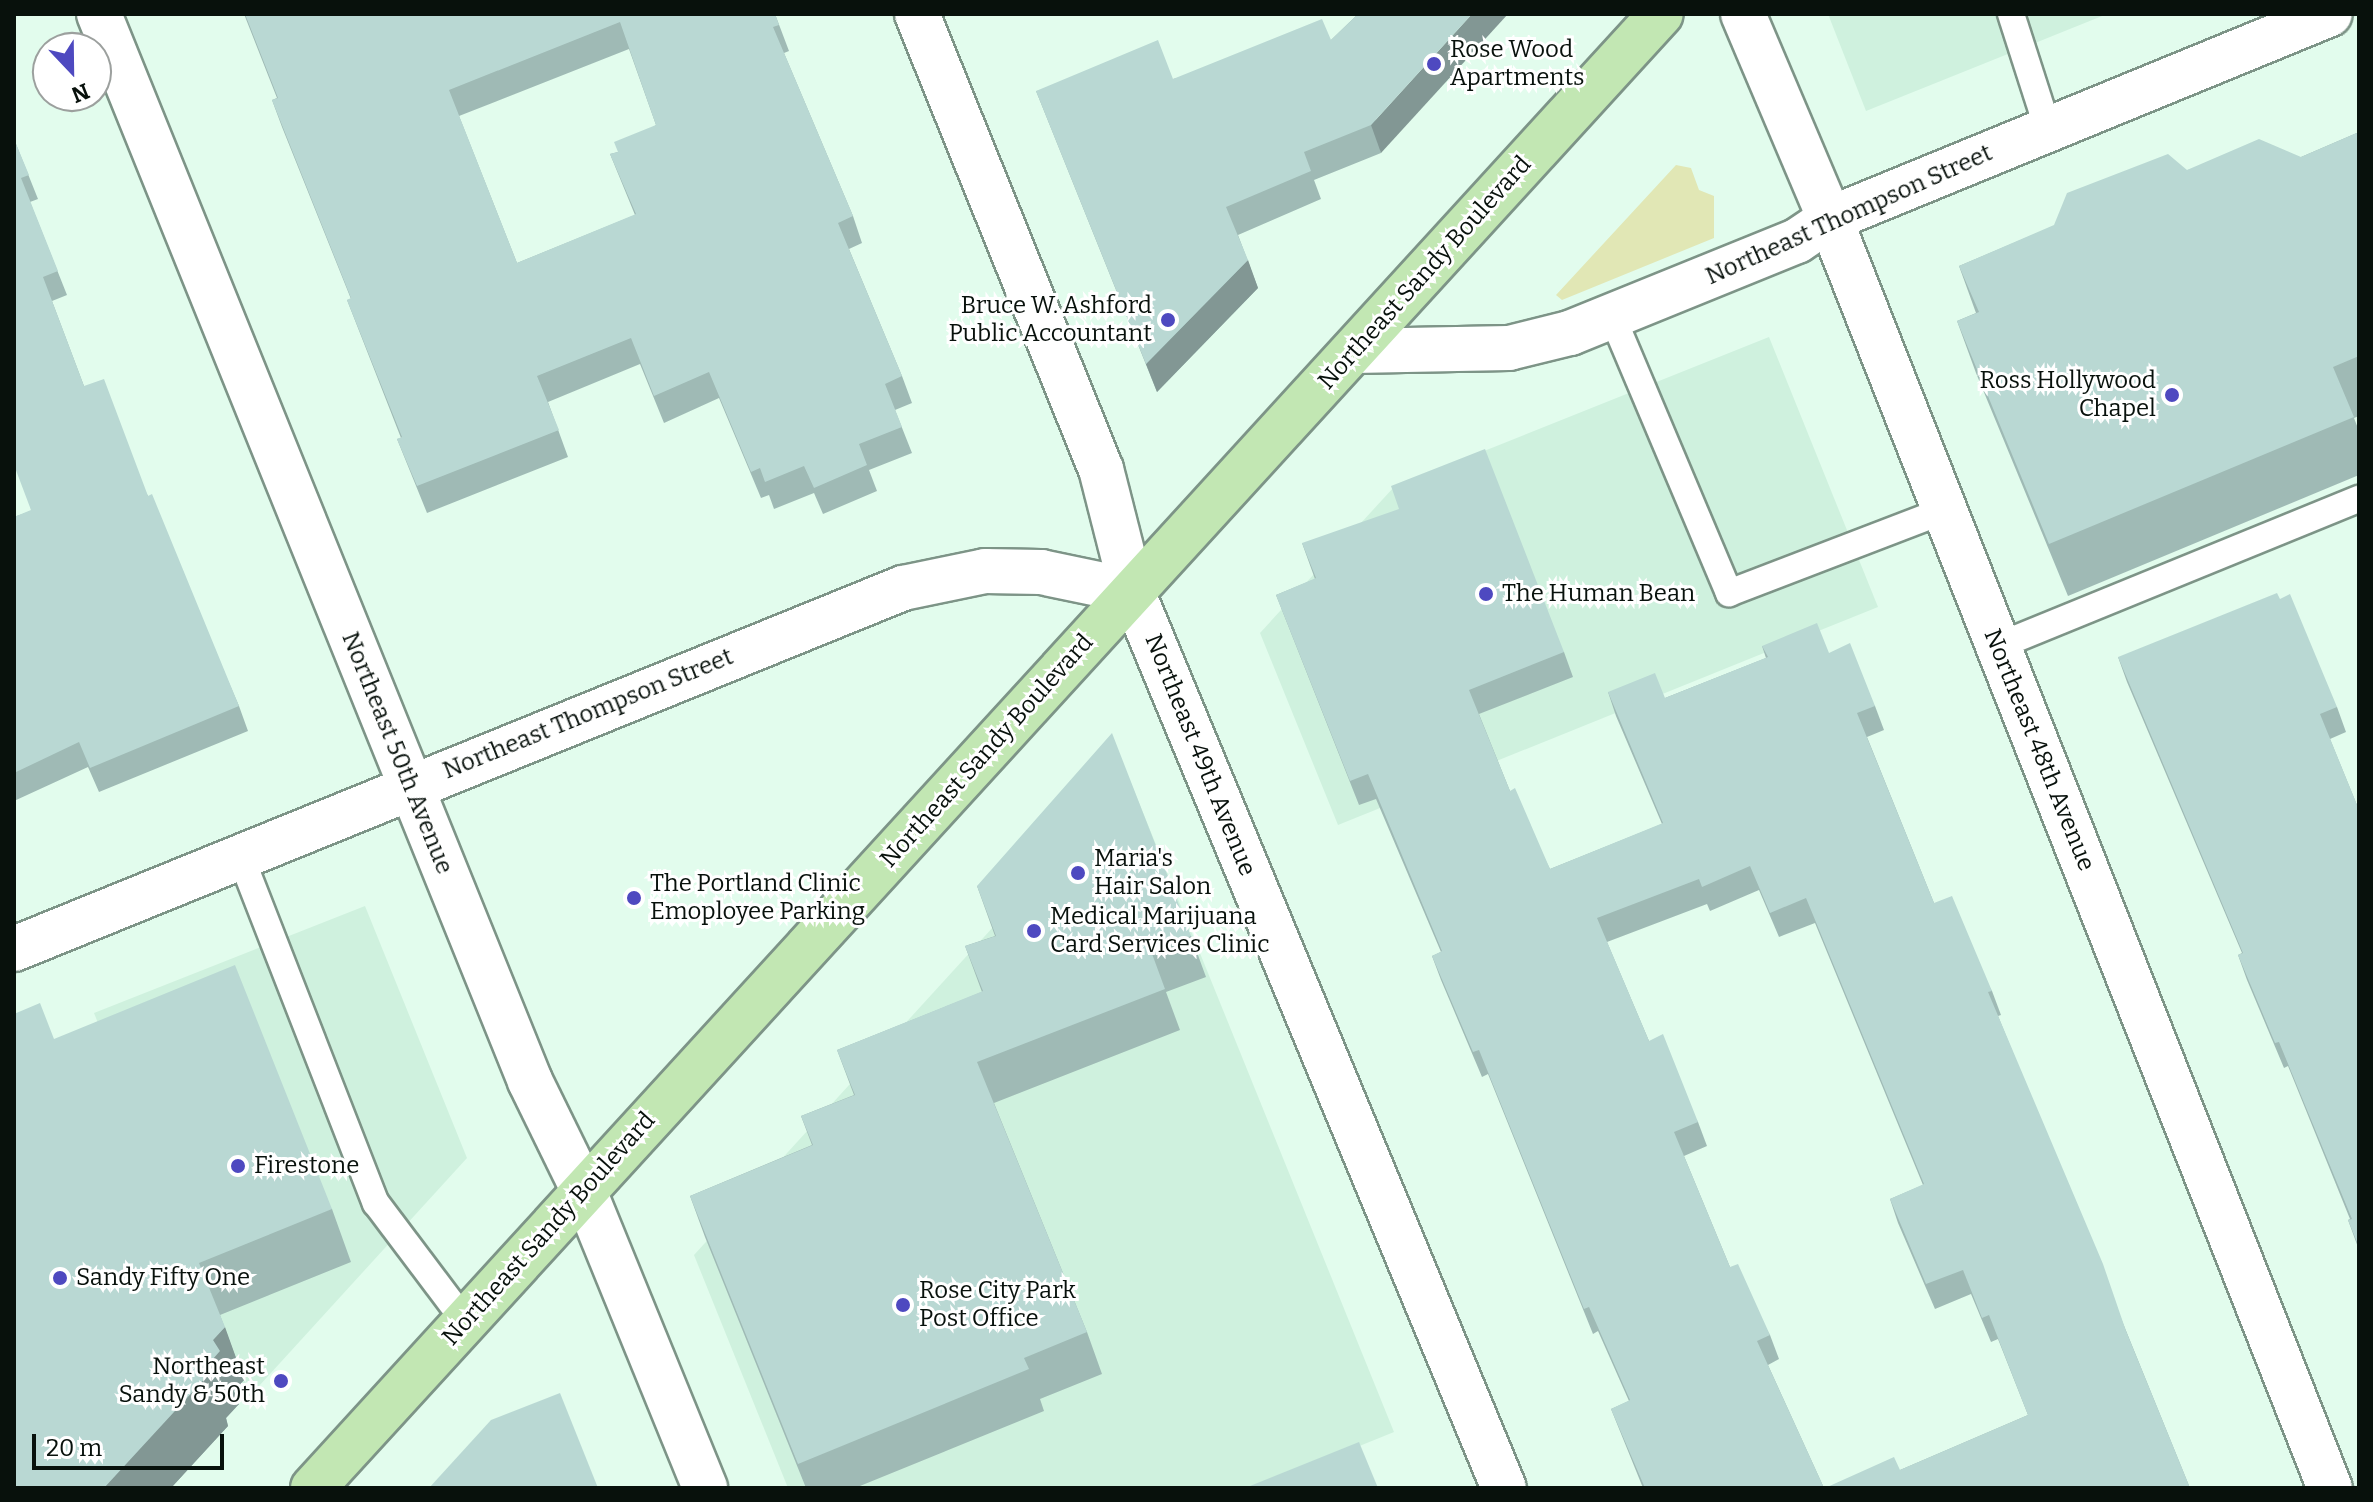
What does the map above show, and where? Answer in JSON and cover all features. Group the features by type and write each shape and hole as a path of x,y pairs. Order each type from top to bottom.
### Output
{"main road":[{"name":"Northeast Sandy Boulevard","path":"313,1488 1661,14"}],"street":[{"name":"Northeast 50th Avenue","path":"99,14 530,1081 584,1191 705,1488"},
{"name":"Northeast 49th Avenue","path":"917,14 1101,469 1132,591 1504,1488"},
{"name":"Northeast 48th Avenue","path":"1743,14 1830,219 2330,1488"},
{"name":"Northeast Thompson Street","path":"1354,351 1509,348 1542,342 1797,241 1830,219 2330,14"},
{"name":"Northeast Thompson Street","path":"14,949 903,588 985,571 1041,572 1132,591"}],"lane":[{"path":"2011,14 2048,129"},
{"path":"1612,316 1729,593 1945,510"},
{"path":"1998,646 2359,499"},
{"path":"240,855 376,1203 465,1321"}],"shaded area":[{"path":"1828,14 2107,14 1866,111"},
{"path":"1676,165 1691,168 1699,190 1714,196 1714,238 1562,300 1556,295"},
{"path":"1769,337 1878,607 1338,825 1260,633 1394,487"},
{"path":"1129,778 1394,1432 1256,1488 788,1488 694,1255"},
{"path":"365,906 467,1158 248,1398 94,1013"}],"building":[{"path":"245,14 775,14 779,25 773,27 853,216 838,223 902,376 885,384 902,427 859,444 867,465 814,488 804,466 765,482 760,468 751,472 709,372 654,396 631,338 537,376 559,430 417,486 397,439 402,437 347,300 351,298 272,100 278,98","holes":["620,22 656,125 614,142 618,152 610,154 636,214 517,263 449,90"]},
{"path":"1358,14 1472,14 1371,125 1304,152 1311,171 1226,207 1248,260 1146,364 1036,91 1158,40 1173,79 1322,19 1331,40"},
{"name":"Ross Hollywood Chapel","path":"2359,132 2359,356 2333,367 2354,417 2049,544 1957,321 1979,312 1959,266 2054,225 2067,193 2168,154 2187,170 2259,139 2301,157"},
{"path":"14,139 29,175 21,178 58,271 43,277 84,386 104,379 148,496 152,494 239,706 90,768 79,742 14,773 14,517 31,510 14,465"},
{"path":"1485,449 1564,652 1469,690 1510,791 1515,788 1550,869 1663,823 1608,692 1655,673 1665,698 1768,657 1762,646 1817,623 1829,653 1850,643 1875,706 1857,713 1934,903 1952,896 1992,991 1988,992 2103,1264 2126,1331 2190,1488 1825,1488 1894,1457 1900,1470 2028,1415 1989,1315 1982,1318 1963,1270 1926,1284 1890,1199 1924,1184 1806,898 1770,913 1750,866 1702,887 1699,879 1597,918 1649,1041 1663,1034 1698,1122 1674,1132 1730,1267 1738,1264 1770,1335 1757,1341 1824,1488 1645,1488 1611,1409 1630,1400 1589,1307 1584,1309 1479,1050 1473,1052 1432,956 1442,951 1368,774 1350,781 1276,595 1316,578 1302,543 1399,509 1391,486"},
{"path":"2277,593 2280,599 2290,594 2337,707 2320,714 2359,810 2359,1247 2348,1220 2352,1219 2279,1042 2275,1043 2238,955 2243,953 2118,657"},
{"path":"1112,733 1191,936 1151,951 1165,989 977,1062 1087,1332 1024,1358 1029,1369 798,1464 690,1196 813,1145 801,1116 855,1095 837,1050 983,991 965,946 996,936 977,886"},
{"path":"235,965 332,1209 199,1263 225,1327 213,1340 220,1351 205,1368 209,1374 104,1488 14,1488 14,1014 40,1003 54,1039"},
{"path":"560,1393 598,1488 429,1488 491,1420"},
{"path":"1359,1442 1378,1488 1245,1488"}],"place":[{"name":"Rose Wood Apartments","path":"1434,64"},
{"name":"Bruce W. Ashford Public Accountant","path":"1168,320"},
{"name":"Ross Hollywood Chapel","path":"2172,395"},
{"name":"The Human Bean","path":"1486,594"},
{"name":"Maria's Hair Salon","path":"1078,873"},
{"name":"The Portland Clinic Emoployee Parking","path":"634,898"},
{"name":"Medical Marijuana Card Services Clinic","path":"1034,931"},
{"name":"Firestone","path":"238,1166"},
{"name":"Sandy Fifty One","path":"60,1278"},
{"name":"Rose City Park Post Office","path":"903,1305"},
{"name":"Northeast Sandy & 50th","path":"281,1381"}]}
